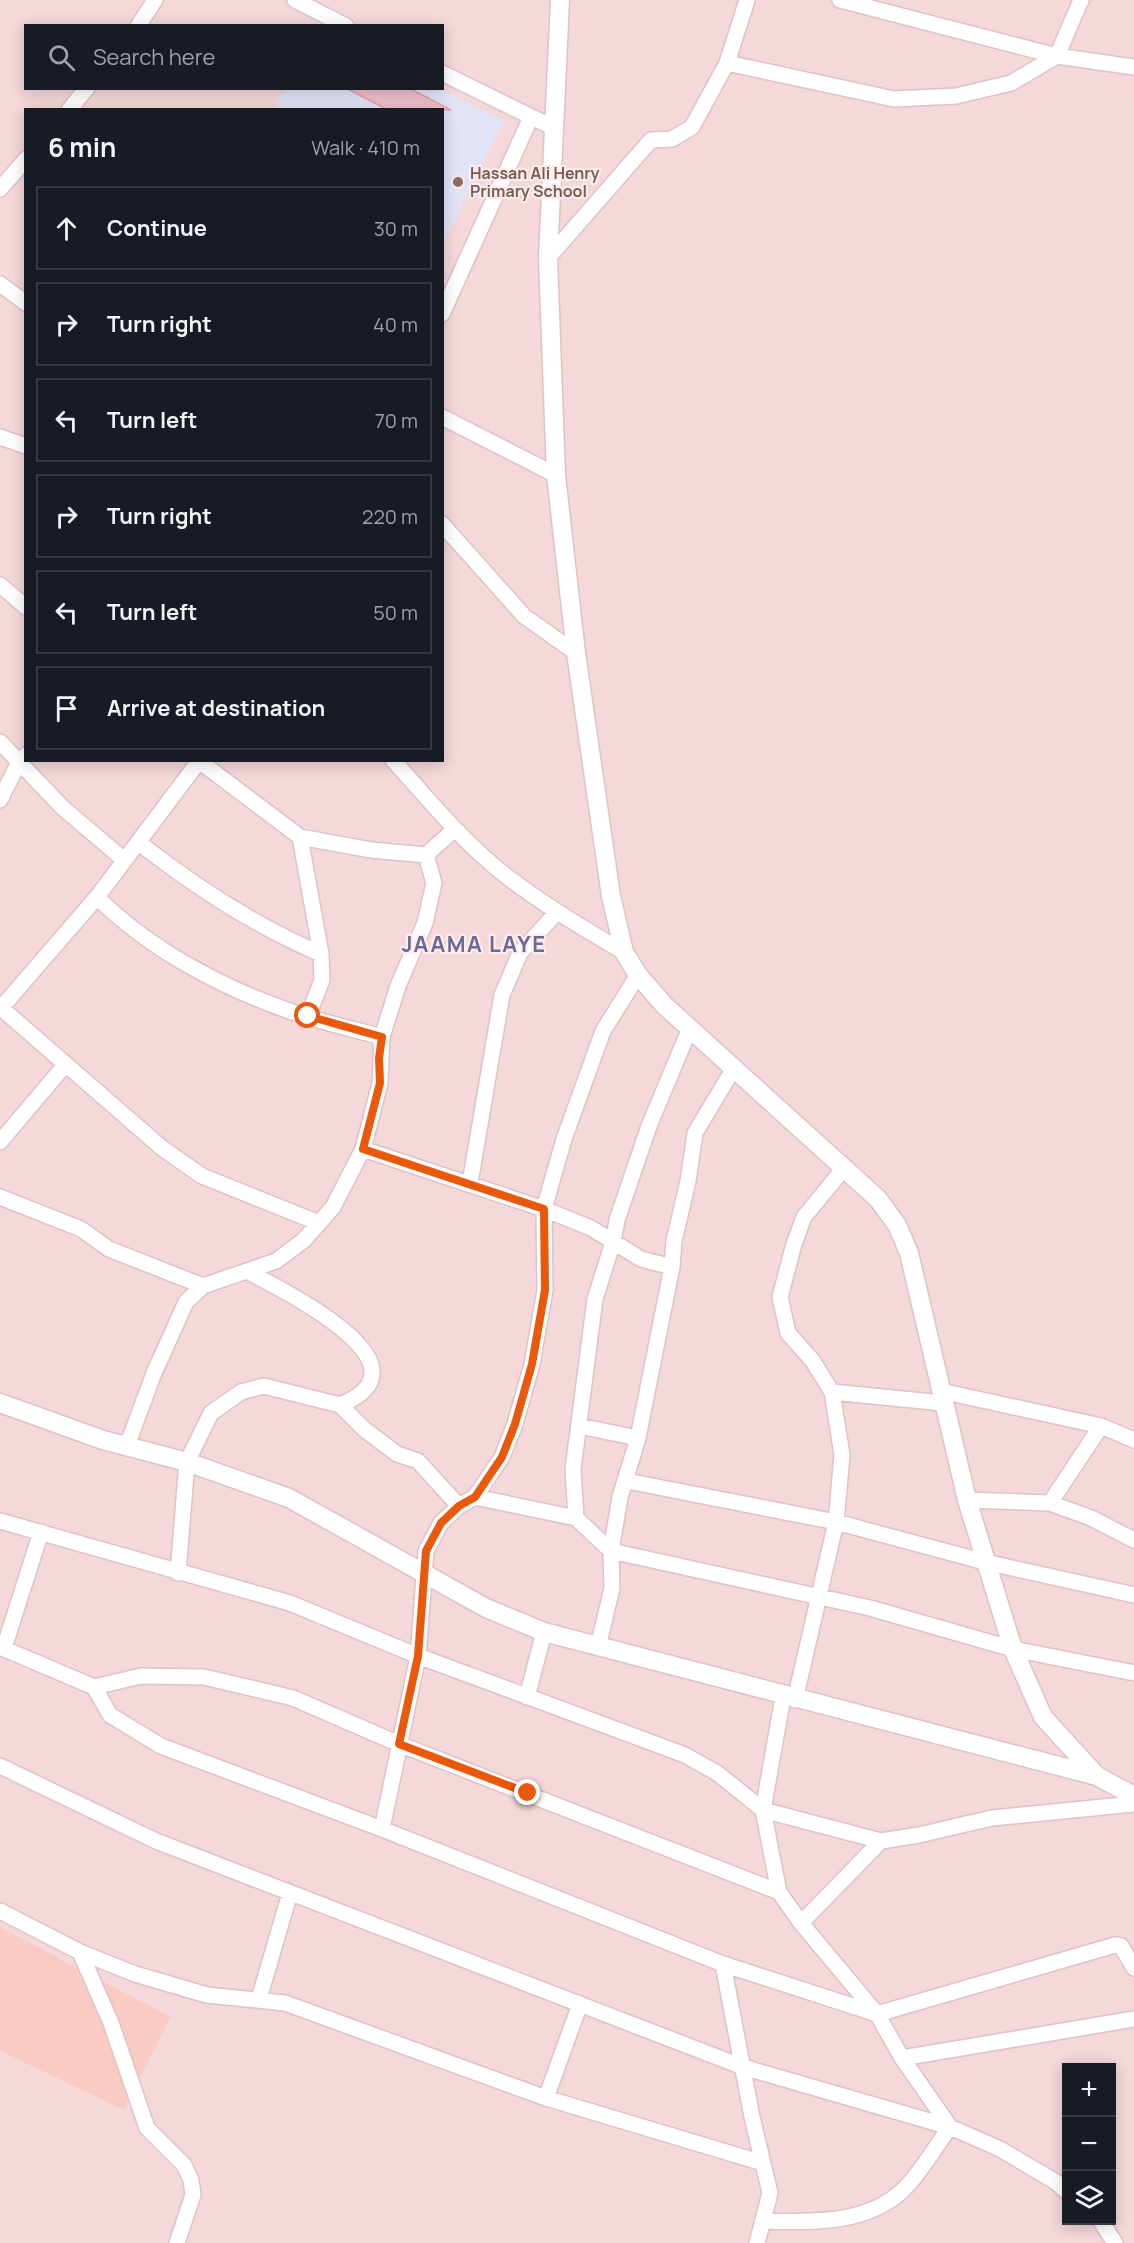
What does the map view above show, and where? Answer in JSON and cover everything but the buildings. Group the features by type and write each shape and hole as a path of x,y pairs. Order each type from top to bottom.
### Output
{"street":[{"path":"139,24 155,0"},
{"path":"295,0 342,24"},
{"path":"560,0 552,127 548,258 556,475 576,653 611,896 624,952 638,975 665,1006 878,1199 901,1235 909,1253 967,1500 1013,1649 1043,1717 1097,1776"},
{"path":"548,258 651,140 672,139 692,127 727,63 747,0"},
{"path":"840,0 1057,56 1134,68"},
{"path":"727,63 894,99 956,96 1011,83 1057,56 1081,0"},
{"path":"444,74 552,127"},
{"path":"71,108 85,90"},
{"path":"444,310 531,117"},
{"path":"0,189 24,161"},
{"path":"0,284 24,302"},
{"path":"444,418 556,475"},
{"path":"0,437 24,445"},
{"path":"444,526 524,616 576,653"},
{"path":"0,585 24,605"},
{"path":"0,742 22,759 0,800"},
{"path":"25,762 63,808 123,859"},
{"path":"198,762 123,859 97,897 0,1008 162,1148 202,1176 319,1223"},
{"path":"200,762 300,837 371,850 426,855 455,829"},
{"path":"395,762 455,829 503,873 556,913 624,952"},
{"path":"300,837 321,954 322,980 308,1016"},
{"path":"138,842 174,870 276,935 321,954"},
{"path":"127,1446 186,1302 203,1286 276,1261 304,1240 333,1207 363,1149 380,1083 379,1058 382,1037 398,986 425,923 434,883 426,855"},
{"path":"97,897 125,925 211,978 285,1010 382,1037"},
{"path":"470,1183 502,995 520,953 556,913"},
{"path":"382,1829 418,1656 426,1551 441,1523 459,1506 475,1497 502,1457 515,1424 532,1364 545,1290 544,1209 564,1139 603,1030 638,975"},
{"path":"576,1518 573,1468 595,1299 613,1242 616,1220 649,1126 690,1028"},
{"path":"0,1142 65,1065"},
{"path":"598,1647 612,1588 611,1551 621,1497 638,1438 672,1267 674,1240 688,1181 695,1132 734,1068"},
{"path":"363,1149 544,1209 591,1228 641,1259 672,1267"},
{"path":"845,1167 804,1217 794,1244 780,1298 788,1333 812,1359 832,1392 842,1455 836,1522 818,1597 789,1698 763,1810 779,1892 801,1923 878,2014 902,2058 950,2127"},
{"path":"0,1197 81,1229 109,1249 203,1286"},
{"path":"247,1271 337,1323 363,1349 372,1363 373,1374 358,1395 340,1405"},
{"path":"178,1573 187,1462 211,1413 241,1392 264,1386 340,1405 364,1429 396,1454 418,1461 459,1506"},
{"path":"832,1392 942,1397 1101,1426 1134,1440"},
{"path":"0,1403 127,1446 187,1462 289,1498 370,1541 424,1575 486,1608 544,1632 789,1698 1097,1776 1134,1796"},
{"path":"579,1426 638,1438"},
{"path":"1050,1503 1101,1426"},
{"path":"627,1481 836,1522 985,1562 1134,1595"},
{"path":"475,1497 576,1518 611,1551 870,1608 1013,1649 1134,1673"},
{"path":"967,1500 1050,1503 1091,1518 1134,1540"},
{"path":"0,1521 290,1604 418,1656 685,1755 717,1773 763,1810 881,1841 919,1835 992,1818 1134,1804"},
{"path":"41,1533 2,1648 94,1688 110,1715 146,1738 723,1964 878,2014 1114,1945 1127,1943 1134,1968"},
{"path":"527,1697 544,1632"},
{"path":"94,1688 141,1676 204,1677 293,1698 399,1744 779,1892"},
{"path":"0,1766 156,1841 742,2067 950,2127 1000,2149 1062,2187"},
{"path":"801,1923 881,1841"},
{"path":"259,1999 290,1893"},
{"path":"0,1911 80,1952 135,1974 207,1995 285,2003 546,2098 763,2163"},
{"path":"80,1952 111,2023 147,2128 184,2165 191,2180 193,2195 177,2243"},
{"path":"723,1964 742,2067 770,2193 757,2243"},
{"path":"546,2098 580,2004"},
{"path":"902,2058 1134,2019"},
{"path":"763,2221 820,2222 867,2213 903,2190 950,2127"},
{"path":"1103,2225 1115,2243"}],"shaded area":[{"path":"0,0 1134,0 1134,2243 0,2243 0,2051 124,2110 171,2017 0,1927"},
{"name":"Hassan Ali Henry Primary School","path":"284,90 443,90 504,120 444,242 444,108 275,108"}],"sand":[{"path":"0,1927 171,2017 124,2110 0,2051"}],"place":[{"name":"Hassan Ali Henry Primary School","path":"458,182"}],"district":[{"name":"JAAMA LAYE","path":"474,944"}],"route":[{"path":"308,1016 382,1037 379,1058 380,1083 363,1149 544,1209 545,1290 532,1364 515,1424 502,1457 475,1497 459,1506 441,1523 426,1551 418,1656 399,1744 528,1793"}]}
